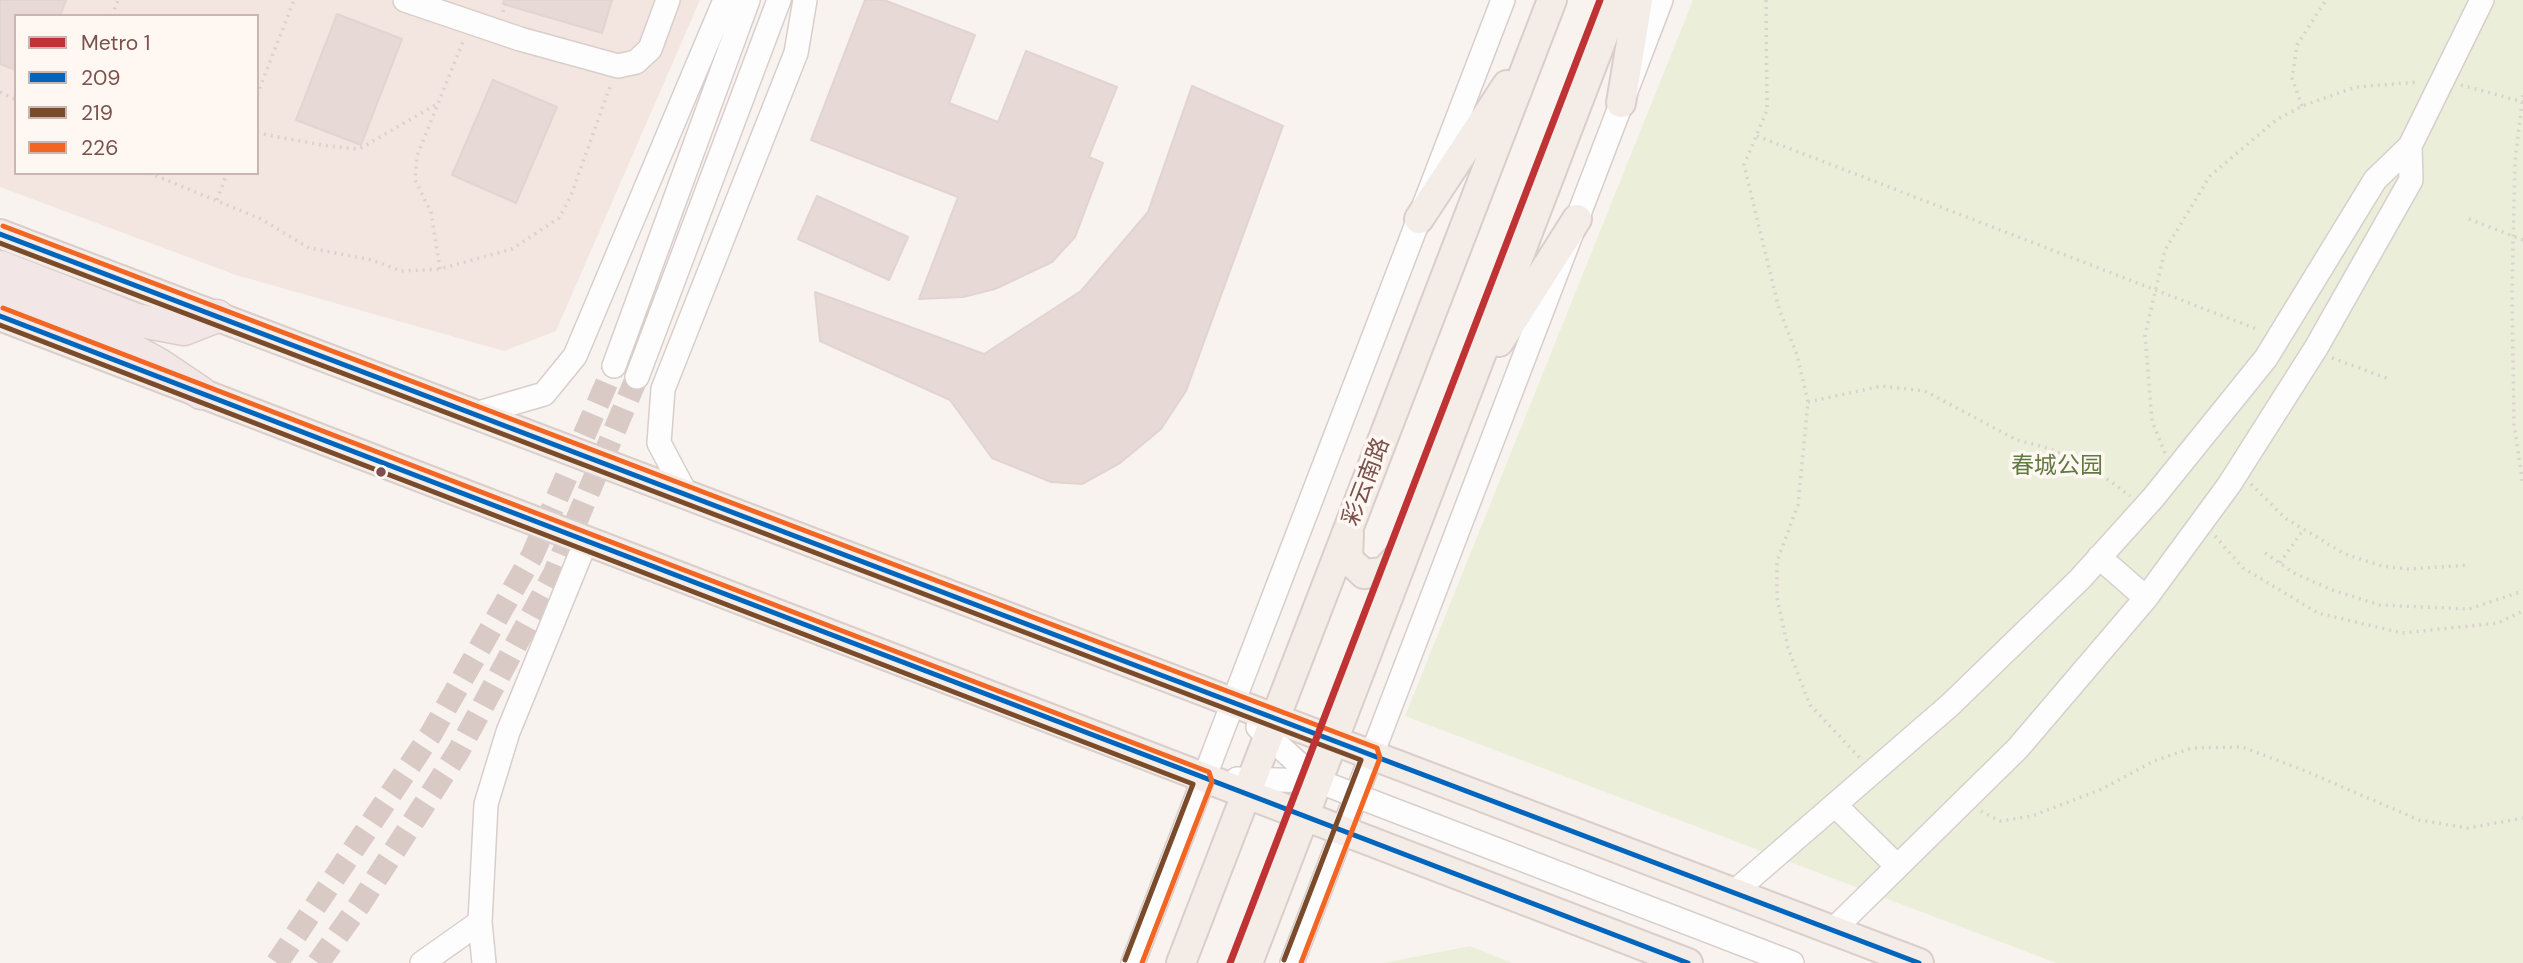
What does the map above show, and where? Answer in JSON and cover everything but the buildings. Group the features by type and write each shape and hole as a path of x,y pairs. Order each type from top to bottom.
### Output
{"highway":[{"path":"0,267 130,333 158,364 201,393"},
{"path":"0,296 130,333 184,329 216,316"}],"main road":[{"name":"彩云南路","path":"1181,963 1552,0"},
{"path":"1248,963 1617,0"},
{"path":"1621,103 1638,0"},
{"path":"1419,219 1537,39"},
{"path":"1466,394 1577,219"},
{"path":"0,234 1233,702 1272,727 1333,740 1919,963"},
{"path":"0,316 1204,779 1249,787 1304,816 1688,963"},
{"path":"1351,524 1348,559 1364,574 1384,572 1407,548"}],"street":[{"path":"414,1 471,22 618,66 636,62 650,50 668,0"},
{"path":"475,414 544,394 575,356 725,0"},
{"path":"614,366 748,0"},
{"path":"637,377 779,0"},
{"path":"686,494 659,443 663,389 796,53 805,0"},
{"path":"1133,963 1503,0"},
{"path":"1292,963 1661,0"},
{"path":"1733,892 1950,705 2099,558 2143,509 2266,358 2375,180 2410,146 2483,0"},
{"path":"1833,930 1896,865 2018,748 2146,598 2239,469 2314,351 2411,180 2410,146"},
{"path":"485,963 480,922 486,804 508,732 586,541"},
{"path":"2099,558 2146,598"},
{"path":"1272,727 1318,781"},
{"path":"1249,787 1318,781 1792,963"},
{"path":"1835,805 1896,865"},
{"path":"422,963 480,922"}],"path":[{"path":"259,90 294,0"},
{"path":"1766,0 1767,110 1744,165 1779,309 1797,355 1808,402 1798,505 1777,561 1777,598 1788,648 1810,705 1839,738 1875,772"},
{"path":"2302,106 2292,78 2297,45 2326,0"},
{"path":"440,269 431,212 415,180 417,156 471,22"},
{"path":"154,175 261,219 309,248 372,260 401,271 440,269 512,249 559,218 570,198 618,66"},
{"path":"2174,472 2152,421 2145,335 2165,250 2210,176 2276,120 2302,106 2356,87 2443,80 2523,101"},
{"path":"2523,95 2515,160 2513,236 2514,424 2523,485"},
{"path":"259,132 322,145 359,149 438,103"},
{"path":"1756,136 2279,337"},
{"path":"217,200 226,175"},
{"path":"2469,219 2523,240"},
{"path":"2314,351 2389,379"},
{"path":"1808,402 1882,386 1925,391 2017,440 2048,448 2091,467 2123,489 2143,509"},
{"path":"2239,469 2259,493 2303,530 2345,554 2382,566 2438,569 2470,565"},
{"path":"2202,521 2243,568 2318,613 2402,633 2498,624 2523,611"},
{"path":"2280,564 2303,530"},
{"path":"2265,553 2280,564 2332,590 2380,605 2469,609 2523,591"},
{"path":"1963,801 2000,821 2032,816 2102,789 2154,761 2192,748 2242,747 2303,769 2419,820 2468,828 2523,818"}],"shaded area":[{"path":"0,0 700,0 556,331 504,351 236,275 0,187"}],"green space":[{"name":"春城公园","path":"1693,0 2523,0 2523,963 2056,963 1405,716"},
{"path":"1470,946 1512,963 1384,963"}],"tunnel":[{"path":"277,963 431,734 532,556 614,366"},
{"path":"318,963 360,904 458,752 554,574 637,377"}],"metro line":[{"name":"1","path":"1230,963 1600,0"}],"transit line":[{"name":"226","path":"3,226 1377,748 1380,758 1301,963"},
{"name":"209","path":"0,234 1919,963"},
{"name":"219","path":"0,243 1361,760 1284,960"},
{"name":"226","path":"3,308 1209,772 1212,782 1142,963"},
{"name":"209","path":"0,316 1688,963"},
{"name":"219","path":"0,325 1193,784 1125,960"}]}
